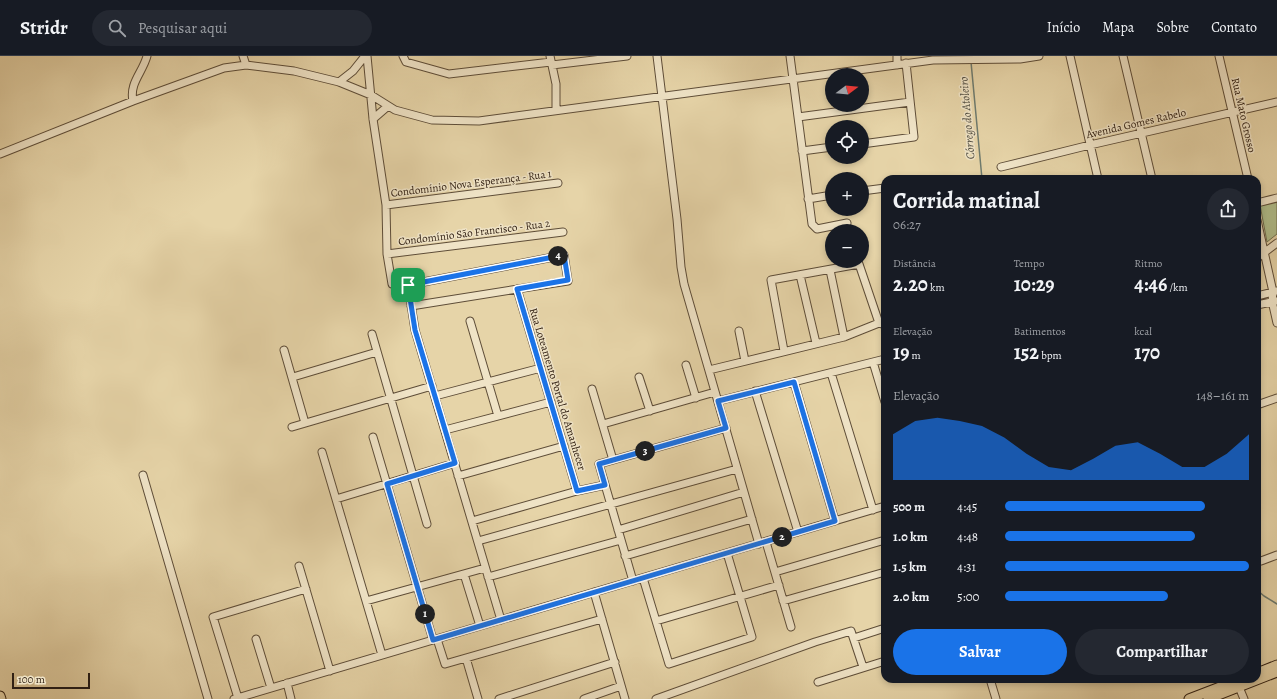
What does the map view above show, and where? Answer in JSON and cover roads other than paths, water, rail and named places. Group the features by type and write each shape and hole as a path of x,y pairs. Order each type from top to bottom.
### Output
{"main road":[{"path":"1261,671 1277,665"},
{"path":"1261,677 1277,672"},
{"path":"1189,699 1240,683"},
{"path":"1208,699 1240,683"}],"street":[{"path":"133,101 131,94 133,86 147,56"},
{"path":"243,56 246,65"},
{"path":"339,82 353,71 366,56"},
{"path":"366,56 373,119 386,205 387,254 392,284 408,285 564,255 568,280 411,306"},
{"path":"403,56 406,62 449,74 551,61 627,56"},
{"path":"657,56 684,284 752,519 775,572 791,627"},
{"path":"790,56 812,224 817,229 847,223"},
{"path":"896,56 897,65"},
{"path":"0,154 133,101 224,68 246,65 294,71 339,82 371,95 395,110 432,120 479,121 897,65 917,59 1020,59 1039,56"},
{"path":"1070,56 1097,175"},
{"path":"1123,56 1151,175"},
{"name":"Rua Mato Grosso","path":"1219,56 1247,175"},
{"path":"551,61 556,84 556,110"},
{"path":"869,143 914,137 906,63"},
{"path":"798,117 910,102"},
{"name":"Avenida Gomes Rabelo","path":"1000,167 1277,102"},
{"path":"373,119 388,106"},
{"path":"802,151 825,148"},
{"name":"Condomínio Nova Esperança - Rua 1","path":"386,205 558,184"},
{"path":"869,190 881,189"},
{"path":"808,199 825,196"},
{"path":"1261,202 1277,198"},
{"name":"Condomínio São Francisco - Rua 2","path":"387,254 563,232"},
{"path":"1261,239 1275,292 1277,323"},
{"path":"1261,255 1277,243"},
{"path":"784,351 771,280 859,264 881,321"},
{"path":"830,270 844,337"},
{"path":"800,275 816,343"},
{"path":"408,285 415,330 501,620"},
{"name":"Rua Loteamento Portal do Amanhecer","path":"517,289 577,491"},
{"path":"1261,295 1275,292"},
{"path":"1261,304 1275,301"},
{"path":"470,321 498,416"},
{"path":"709,370 844,337 881,324"},
{"path":"739,332 745,361"},
{"path":"372,334 427,524"},
{"path":"284,350 306,423"},
{"path":"293,377 377,352"},
{"path":"718,401 881,360"},
{"path":"873,362 881,389"},
{"path":"686,365 696,398"},
{"path":"435,396 541,368"},
{"path":"831,373 873,510"},
{"path":"640,377 650,411"},
{"path":"794,382 835,521"},
{"path":"292,427 432,386"},
{"path":"592,389 613,460 726,428"},
{"path":"755,391 798,532"},
{"path":"603,424 715,392"},
{"path":"1261,404 1277,398"},
{"path":"445,430 551,402"},
{"path":"373,437 417,587 445,664 602,619"},
{"path":"458,476 564,446"},
{"path":"322,452 382,655"},
{"name":"Rua Loteamento Portal do Amanhecer","path":"613,460 599,464 633,581"},
{"path":"336,499 455,463"},
{"path":"478,541 737,469"},
{"path":"143,475 208,699"},
{"path":"472,521 577,491 605,485"},
{"path":"618,530 744,492"},
{"path":"306,589 213,617 236,698 881,507"},
{"path":"625,556 752,519"},
{"path":"488,577 621,540"},
{"path":"775,572 881,541"},
{"path":"643,578 669,664 752,637 727,553"},
{"path":"1261,561 1277,555"},
{"path":"299,566 330,671"},
{"path":"366,601 485,568"},
{"path":"783,601 881,573"},
{"path":"464,574 480,626"},
{"path":"656,621 779,586"},
{"path":"594,592 625,699"},
{"path":"656,699 797,649 881,629"},
{"path":"852,635 864,667"},
{"path":"256,639 271,688"},
{"path":"466,658 478,699"},
{"path":"499,699 614,662"},
{"path":"818,682 881,662"},
{"path":"287,683 291,699"},
{"path":"991,683 996,699"},
{"path":"1240,683 1244,699"},
{"path":"584,699 622,686"}],"waterway":[{"name":"Córrego do Atoleiro","path":"971,62 982,175"},
{"name":"Córrego do Atoleiro","path":"1261,593 1277,604"}]}
